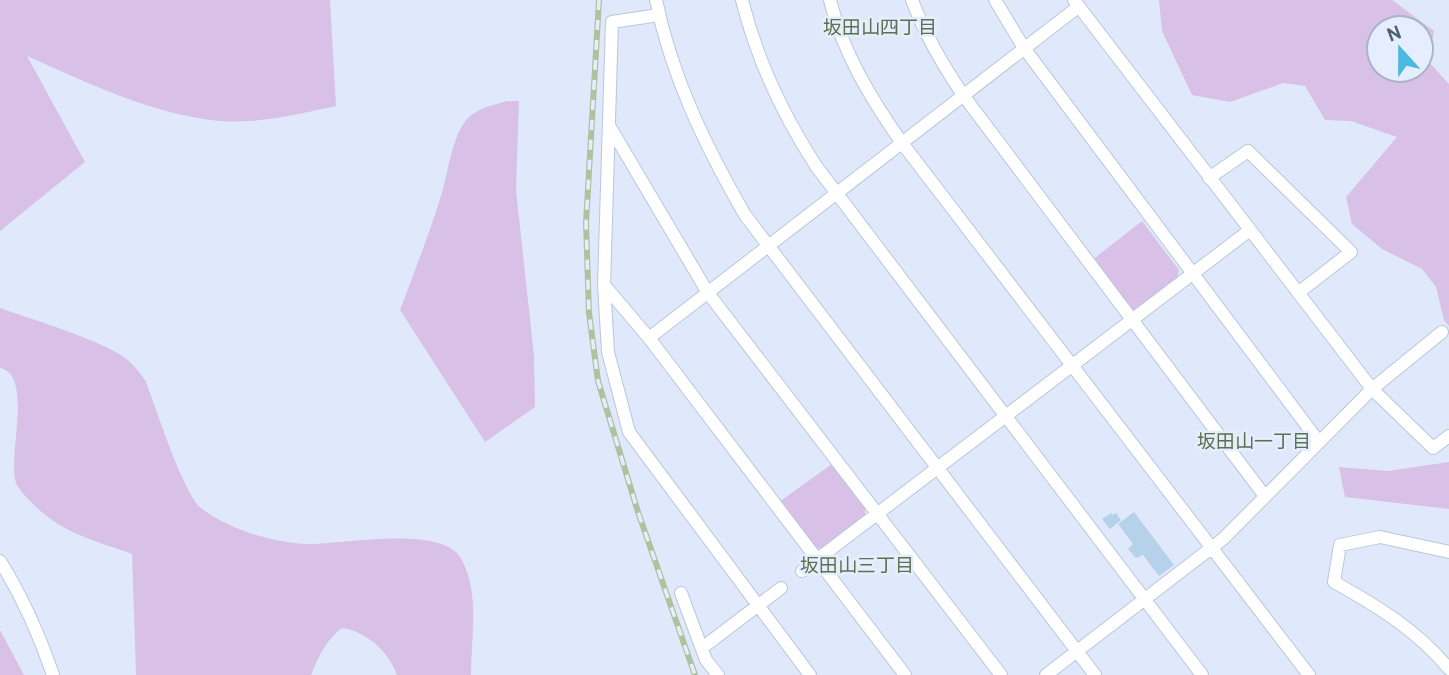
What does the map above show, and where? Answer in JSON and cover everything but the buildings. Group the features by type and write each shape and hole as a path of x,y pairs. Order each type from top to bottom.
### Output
{"street":[{"path":"656,0 679,81 700,134 746,215 1095,675"},
{"path":"742,0 756,46 784,114 835,195 1202,675"},
{"path":"830,0 844,43 859,75 902,143 1309,675"},
{"path":"912,0 937,56 963,95 1264,495"},
{"path":"995,0 1024,48 1319,442"},
{"path":"649,338 1024,48 1076,3 1372,389 1433,448 1449,436"},
{"path":"659,15 612,22 604,285 608,352 629,432 810,675"},
{"path":"610,127 708,293 1001,675"},
{"path":"1209,178 1248,151 1351,252 1298,293"},
{"path":"802,571 1250,230"},
{"path":"604,285 649,338 905,675"},
{"path":"1046,675 1212,548 1372,389 1442,332"},
{"path":"1449,552 1380,537 1340,545 1334,582 1405,625 1431,647 1449,669"},
{"path":"0,561 22,597 53,675"},
{"path":"702,648 781,588"},
{"path":"681,593 706,660 718,675"}],"shaded area":[{"path":"0,0 330,0 336,106 249,121 219,121 194,117 120,96 27,56 85,162 0,231"},
{"path":"1159,0 1392,0 1411,14 1365,14 1365,84 1435,84 1435,69 1449,84 1449,326 1444,320 1436,287 1422,269 1382,249 1352,224 1346,197 1397,137 1351,121 1325,120 1305,86 1283,83 1230,102 1192,95 1162,31"},
{"path":"507,101 519,101 516,190 534,356 535,407 485,442 400,310 443,190 454,145 462,126 476,112"},
{"path":"1142,221 1179,270 1177,278 1134,310 1126,308 1091,261"},
{"path":"0,308 97,343 130,362 146,382 186,486 201,508 224,522 250,533 292,543 390,538 435,542 452,549 462,560 471,587 471,675 397,675 376,644 360,633 342,628 323,649 311,675 136,675 132,554 67,529 44,514 16,483 14,455 18,401 16,385 10,374 0,368"},
{"path":"1449,462 1449,509 1345,497 1339,467 1388,471"},
{"path":"832,464 865,507 865,516 825,547 816,549 779,502"},
{"path":"0,630 24,675 0,675"}],"railway":[{"path":"599,0 586,223 589,313 598,381 638,512 695,675"}],"district":[{"name":"坂田山四丁目","path":"880,27"},
{"name":"坂田山一丁目","path":"1254,441"},
{"name":"坂田山三丁目","path":"857,565"}]}
